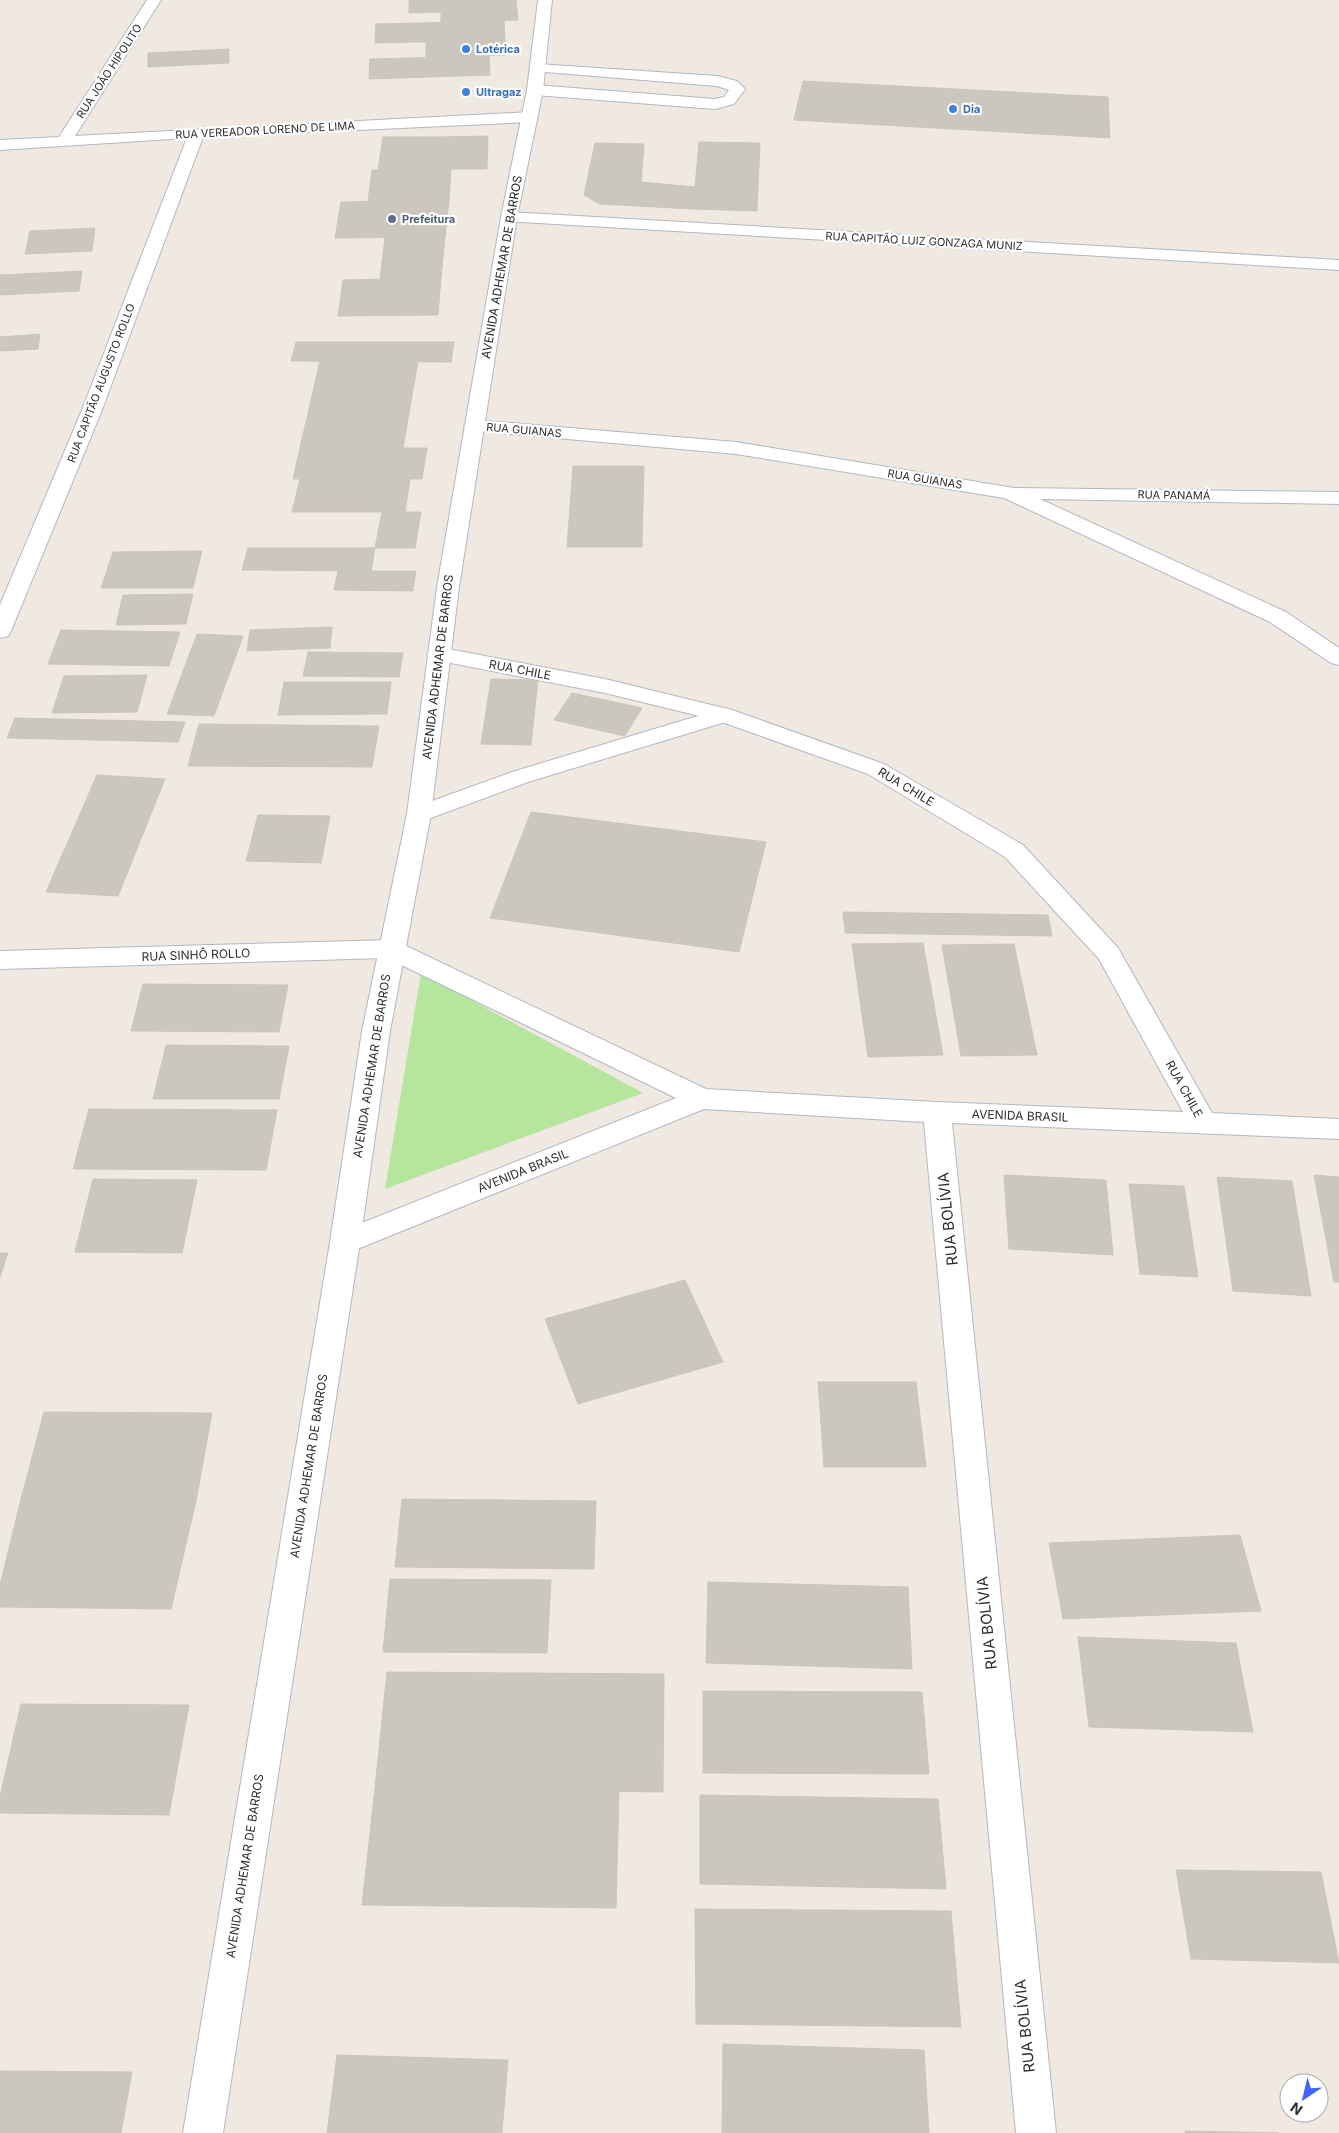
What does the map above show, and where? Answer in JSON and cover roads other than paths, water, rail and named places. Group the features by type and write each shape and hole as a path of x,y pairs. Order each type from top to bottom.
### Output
{"street":[{"name":"RUA JOÃO HIPOLITO","path":"63,142 154,0"},
{"name":"AVENIDA ADHEMAR DE BARROS","path":"202,2133 345,1242 376,1031 419,814 438,654 474,426 510,218 537,79 545,0"},
{"path":"537,79 717,80 732,84 737,89 733,99 725,103 715,104 537,79"},
{"name":"RUA VEREADOR LORENO DE LIMA","path":"0,145 197,133 530,117"},
{"name":"RUA CAPITÃO AUGUSTO ROLLO","path":"0,631 92,410 197,133"},
{"name":"RUA CAPITÃO LUIZ GONZAGA MUNIZ","path":"510,218 686,221 1339,265"},
{"name":"RUA GUIANAS","path":"474,426 736,448 1009,493 1278,617 1339,658"},
{"name":"RUA PANAMÁ","path":"1009,493 1339,498"},
{"name":"RUA CHILE","path":"438,654 605,686 724,715 876,769 1014,851 1109,954 1204,1123"},
{"path":"419,814 529,774 724,715"},
{"name":"AVENIDA BRASIL","path":"392,949 702,1099 937,1112 1339,1129"},
{"name":"RUA SINHÔ ROLLO","path":"0,960 392,949"},
{"name":"AVENIDA BRASIL","path":"345,1242 702,1099"},
{"name":"RUA BOLÍVIA","path":"937,1112 1036,2133"}],"place":[{"name":"Lotérica","path":"466,49"},
{"name":"Ultragaz","path":"466,92"},
{"name":"Dia","path":"953,109"},
{"name":"Prefeitura","path":"392,219"}]}
